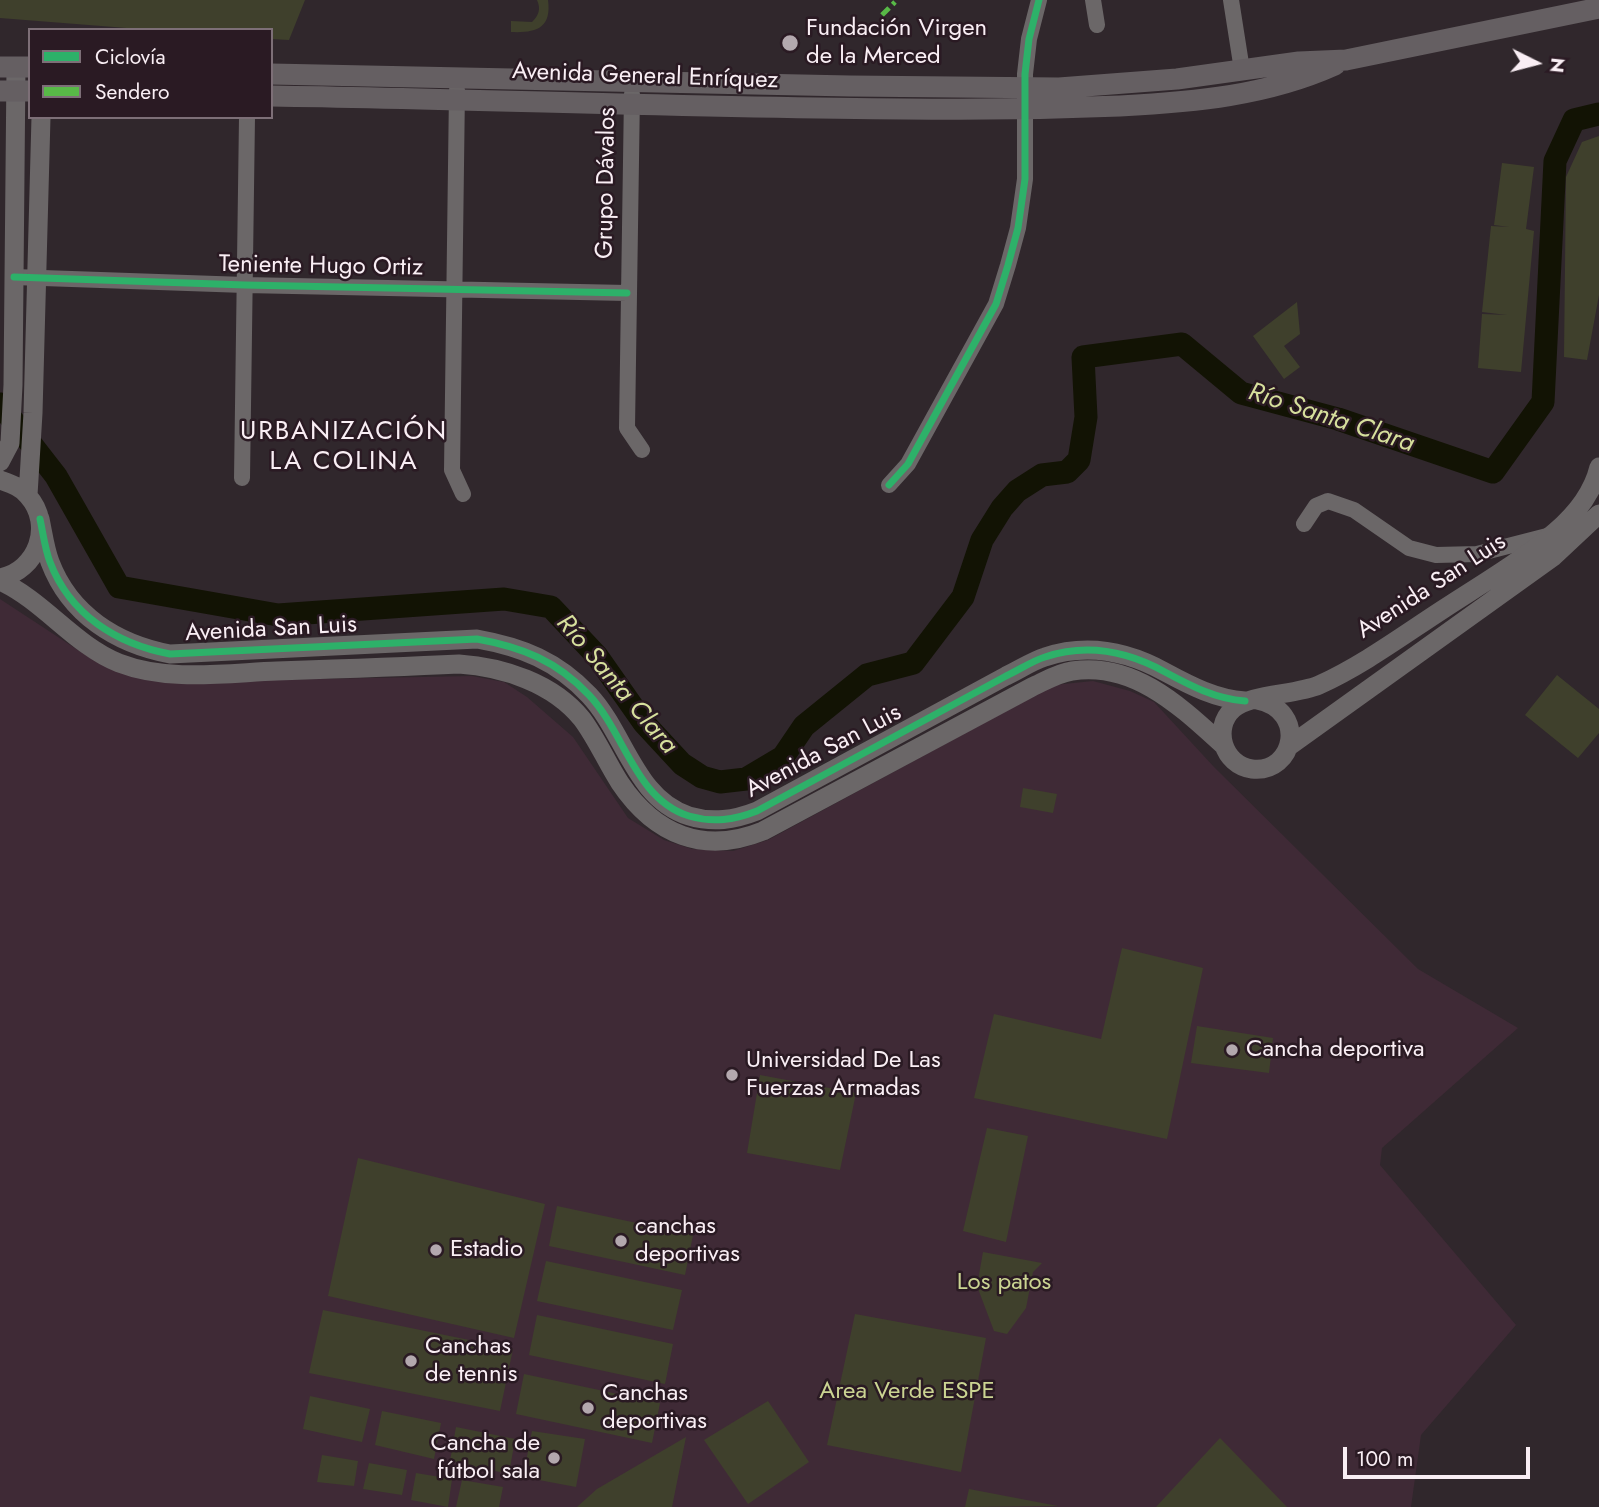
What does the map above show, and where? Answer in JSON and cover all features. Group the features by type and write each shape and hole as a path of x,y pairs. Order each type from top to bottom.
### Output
{"main road":[{"name":"Avenida General Enríquez","path":"1060,99 1299,62 1346,60 1599,8"},
{"name":"Avenida General Enríquez","path":"273,96 457,98 850,109 1060,99 1181,102 1244,93 1302,80 1346,60"},
{"name":"Avenida General Enríquez","path":"273,74 850,86 1024,100"},
{"path":"850,86 850,109"}],"street":[{"path":"889,485 908,464 996,304 1018,228 1025,179 1024,100 1029,40 1039,0"},
{"path":"1093,0 1097,25"},
{"path":"1231,0 1242,70"},
{"path":"0,463 6,453 11,433 13,385 15,67"},
{"path":"458,77 452,470 463,494"},
{"name":"Grupo Dávalos","path":"631,81 627,428 642,450"},
{"path":"27,495 33,412 41,119"},
{"path":"242,478 247,119"},
{"name":"Teniente Hugo Ortiz","path":"14,277 627,293"},
{"name":"Avenida San Luis","path":"27,495 36,506 49,560 64,590 86,616 126,642 147,650 170,654 477,639 511,645 561,668 603,710 655,797 682,813 713,821 737,819 757,811 1006,676 1043,657 1063,652 1084,650 1125,653 1218,697 1251,700 1300,692 1360,664 1551,535 1589,492 1599,467"},
{"path":"0,480 15,485 27,495"},
{"path":"1304,524 1316,506 1328,501 1354,510 1409,548 1436,555 1477,554 1551,535"},
{"name":"Avenida San Luis","path":"1288,747 1553,557 1599,514"},
{"path":"0,579 17,572 34,554 41,531 40,519"},
{"name":"Avenida San Luis","path":"0,579 96,650 116,662 138,669 185,675 459,664 486,666 517,675 547,691 581,718 621,784 650,818 679,836 698,840 732,840 763,831 1032,687 1071,671 1104,671 1134,678 1180,706 1223,745"},
{"path":"1251,700 1277,707 1289,725 1288,747 1275,763 1255,769 1244,767 1235,762 1223,745 1223,723 1228,714 1251,700"}],"shaded area":[{"name":"Universidad De Las Fuerzas Armadas","path":"0,599 90,658 166,682 472,676 504,682 527,697 573,737 628,818 664,840 692,849 733,851 768,840 1054,685 1093,681 1130,691 1154,702 1214,767 1418,969 1518,1028 1382,1148 1380,1165 1516,1325 1421,1435 1411,1507 0,1507"}],"green space":[{"path":"0,0 305,0 289,40 273,39 273,28 127,28 0,18"},
{"path":"537,0 548,0 549,10 544,23 527,32 511,32 511,21 532,22 538,14"},
{"path":"1599,136 1599,295 1587,360 1564,357 1566,177 1582,142"},
{"path":"1502,163 1534,167 1526,229 1534,231 1521,372 1478,368 1482,314 1507,315 1482,312 1491,226 1509,227 1494,225"},
{"path":"1297,302 1300,334 1284,346 1300,367 1284,379 1253,336"},
{"path":"1557,675 1599,709 1599,733 1578,758 1525,715"},
{"path":"1023,788 1057,794 1053,813 1020,807"},
{"path":"1122,948 1203,968 1167,1139 974,1098 994,1014 1101,1039"},
{"name":"Cancha deportiva","path":"1197,1026 1273,1038 1269,1073 1191,1063"},
{"path":"760,1075 856,1093 840,1170 747,1153"},
{"path":"987,1128 1028,1136 1006,1242 963,1231"},
{"name":"Estadio","path":"358,1158 545,1204 514,1338 328,1296"},
{"name":"canchas deportivas","path":"557,1206 693,1235 685,1275 549,1246"},
{"name":"Los patos","path":"983,1252 1042,1263 1033,1272 1026,1308 1007,1334 994,1331 977,1286"},
{"name":"canchas deportivas","path":"546,1261 682,1290 673,1330 537,1301"},
{"name":"Canchas de tennis","path":"323,1310 513,1349 500,1411 309,1373"},
{"name":"Area Verde ESPE","path":"855,1314 986,1338 961,1472 827,1445"},
{"name":"Canchas deportivas","path":"537,1315 673,1344 665,1384 529,1355"},
{"name":"Canchas deportivas","path":"524,1374 660,1403 652,1443 516,1414"},
{"path":"310,1396 370,1409 362,1442 303,1429"},
{"path":"768,1401 809,1462 748,1504 704,1440"},
{"path":"382,1411 441,1423 434,1459 375,1445"},
{"path":"456,1427 515,1439 509,1474 450,1461"},
{"name":"Cancha de fútbol sala","path":"532,1431 585,1439 576,1487 523,1477"},
{"path":"686,1437 672,1507 577,1507 597,1489"},
{"path":"1220,1438 1287,1507 1156,1507"},
{"path":"322,1455 358,1461 354,1486 317,1482"},
{"path":"369,1463 407,1470 402,1495 363,1489"},
{"path":"416,1473 452,1479 448,1507 411,1500"},
{"path":"462,1480 503,1487 499,1507 456,1507"},
{"path":"969,1489 1058,1506 965,1507"}],"waterway":[{"name":"Río Santa Clara","path":"0,404 56,476 119,587 278,615 504,599 551,607 597,656 644,723 682,764 702,777 720,782 746,779 783,757 804,726 867,675 913,663 963,597 982,540 1002,508 1017,491 1042,475 1067,472 1079,460 1086,417 1083,357 1182,344 1241,393 1338,419 1493,472 1543,402 1555,161 1574,120 1599,114"}],"marked path":[{"path":"882,15 895,2"}],"cycle path":[{"path":"889,485 908,464 996,304 1018,228 1025,179 1025,74 1029,39 1039,0"},
{"path":"14,277 627,293"},
{"path":"40,519 50,562 70,597 98,624 132,643 150,649 170,654 477,639 509,646 538,657 564,673 589,695 643,780 656,795 671,807 698,818 723,820 757,811 1030,663 1061,653 1091,650 1121,654 1151,665 1204,691 1245,701"}],"place":[{"name":"Fundación Virgen de la Merced","path":"790,43"},
{"name":"Cancha deportiva","path":"1232,1050"},
{"name":"Universidad De Las Fuerzas Armadas","path":"732,1075"},
{"name":"canchas deportivas","path":"621,1241"},
{"name":"Estadio","path":"436,1250"},
{"name":"Canchas de tennis","path":"411,1361"},
{"name":"Canchas deportivas","path":"588,1408"},
{"name":"Cancha de fútbol sala","path":"554,1458"}],"district":[{"name":"URBANIZACIÓN LA COLINA","path":"344,448"}]}
